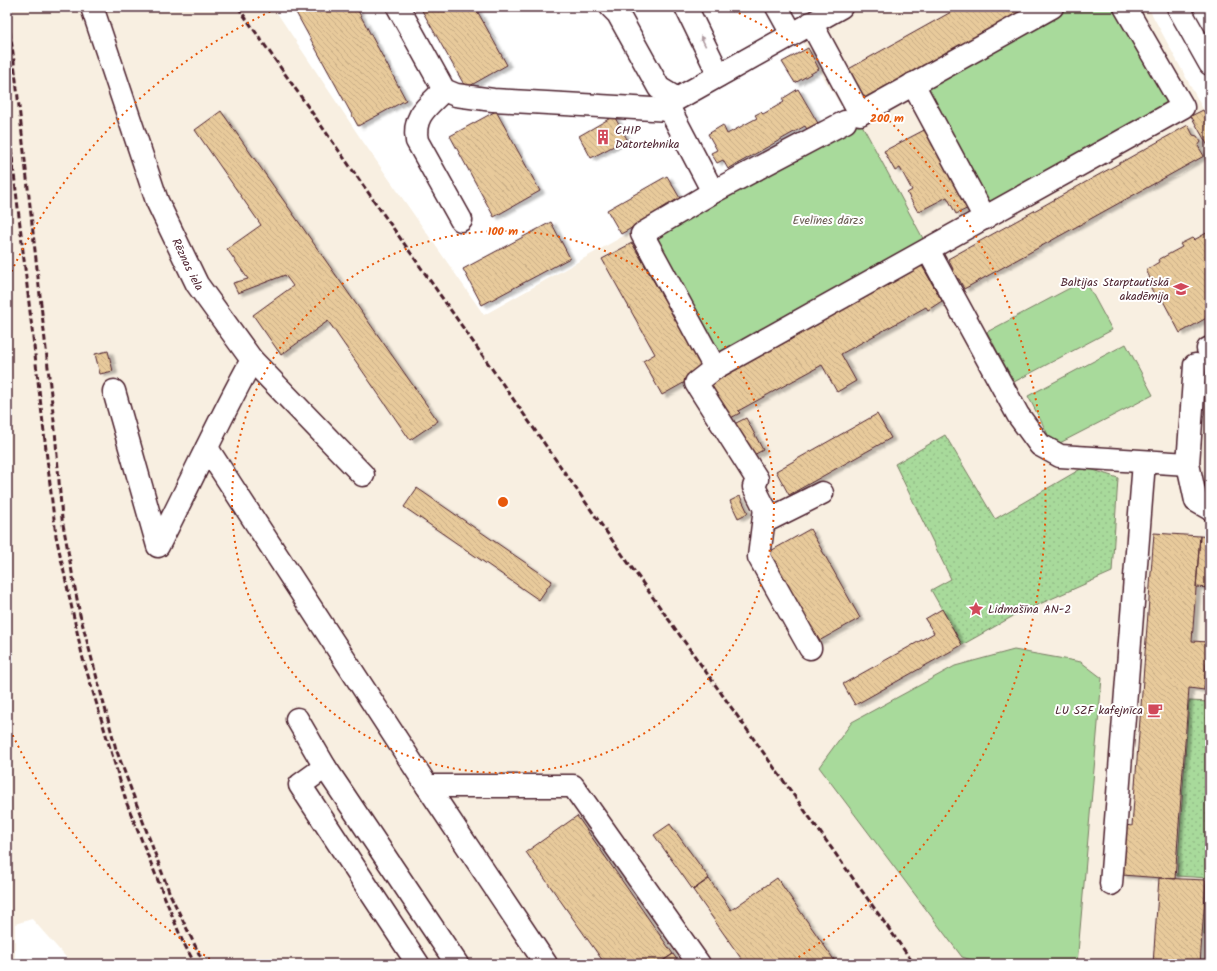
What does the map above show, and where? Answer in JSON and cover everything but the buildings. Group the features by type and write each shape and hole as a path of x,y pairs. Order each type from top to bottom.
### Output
{"street":[{"name":"Rēznas iela","path":"92,7 156,201 197,284 252,360 363,475"},
{"path":"398,7 444,90 456,95 493,100 673,105 719,75 841,7"},
{"path":"611,7 618,14 659,88 673,105 713,192"},
{"path":"686,7 719,75"},
{"path":"777,7 792,34"},
{"path":"811,23 860,114 1052,7"},
{"path":"822,493 770,519 754,487 757,479 696,384 715,368 1183,107 1125,7"},
{"path":"1178,7 1207,52"},
{"path":"913,84 985,218"},
{"path":"444,90 419,115 414,129 417,141 461,220"},
{"path":"715,368 642,234 713,192 844,122"},
{"path":"928,250 1018,415 1040,445 1060,456 1188,464"},
{"path":"1204,354 1188,464 1196,501 1210,509"},
{"path":"114,391 158,546 207,448 211,436 252,360"},
{"path":"207,448 427,786 546,964"},
{"path":"1111,884 1144,462"},
{"path":"765,508 760,557 810,648"},
{"path":"297,719 325,767 457,964"},
{"path":"325,767 300,785 418,964"},
{"path":"427,786 573,786 699,964"}],"shaded area":[{"path":"7,7 273,7 359,136 484,315 844,111 799,37 855,7 1148,7 1210,122 1210,964 72,964 32,919 15,924 15,964 7,964"}],"green space":[{"path":"1066,7 1116,7 1175,107 988,210 921,89"},
{"name":"Evelīnes dārzs","path":"861,123 926,244 717,358 654,237"},
{"path":"1085,280 1112,330 1014,382 987,332"},
{"path":"1126,344 1153,395 1054,446 1028,396"},
{"path":"945,435 995,519 1084,467 1118,478 1112,572 1017,614 962,645 931,590 951,579 895,464"},
{"path":"1014,650 1081,662 1102,678 1077,964 984,964 962,957 819,767 852,722 955,666"},
{"path":"1189,701 1210,702 1210,935 1204,935 1208,878 1177,876"}],"railway":[{"path":"238,7 617,547 914,964"},
{"path":"7,14 13,53 55,430 62,519 80,615 116,749 170,894 204,964"},
{"path":"7,113 56,536 83,659 127,804 182,940 195,964"}],"place":[{"name":"CHIP Datortehnika","path":"603,137"},
{"name":"Baltijas Starptautiskā akadēmija","path":"1181,289"},
{"name":"Lidmašīna AN-2","path":"976,609"},
{"name":"LU SZF kafejnīca","path":"1155,710"}]}
